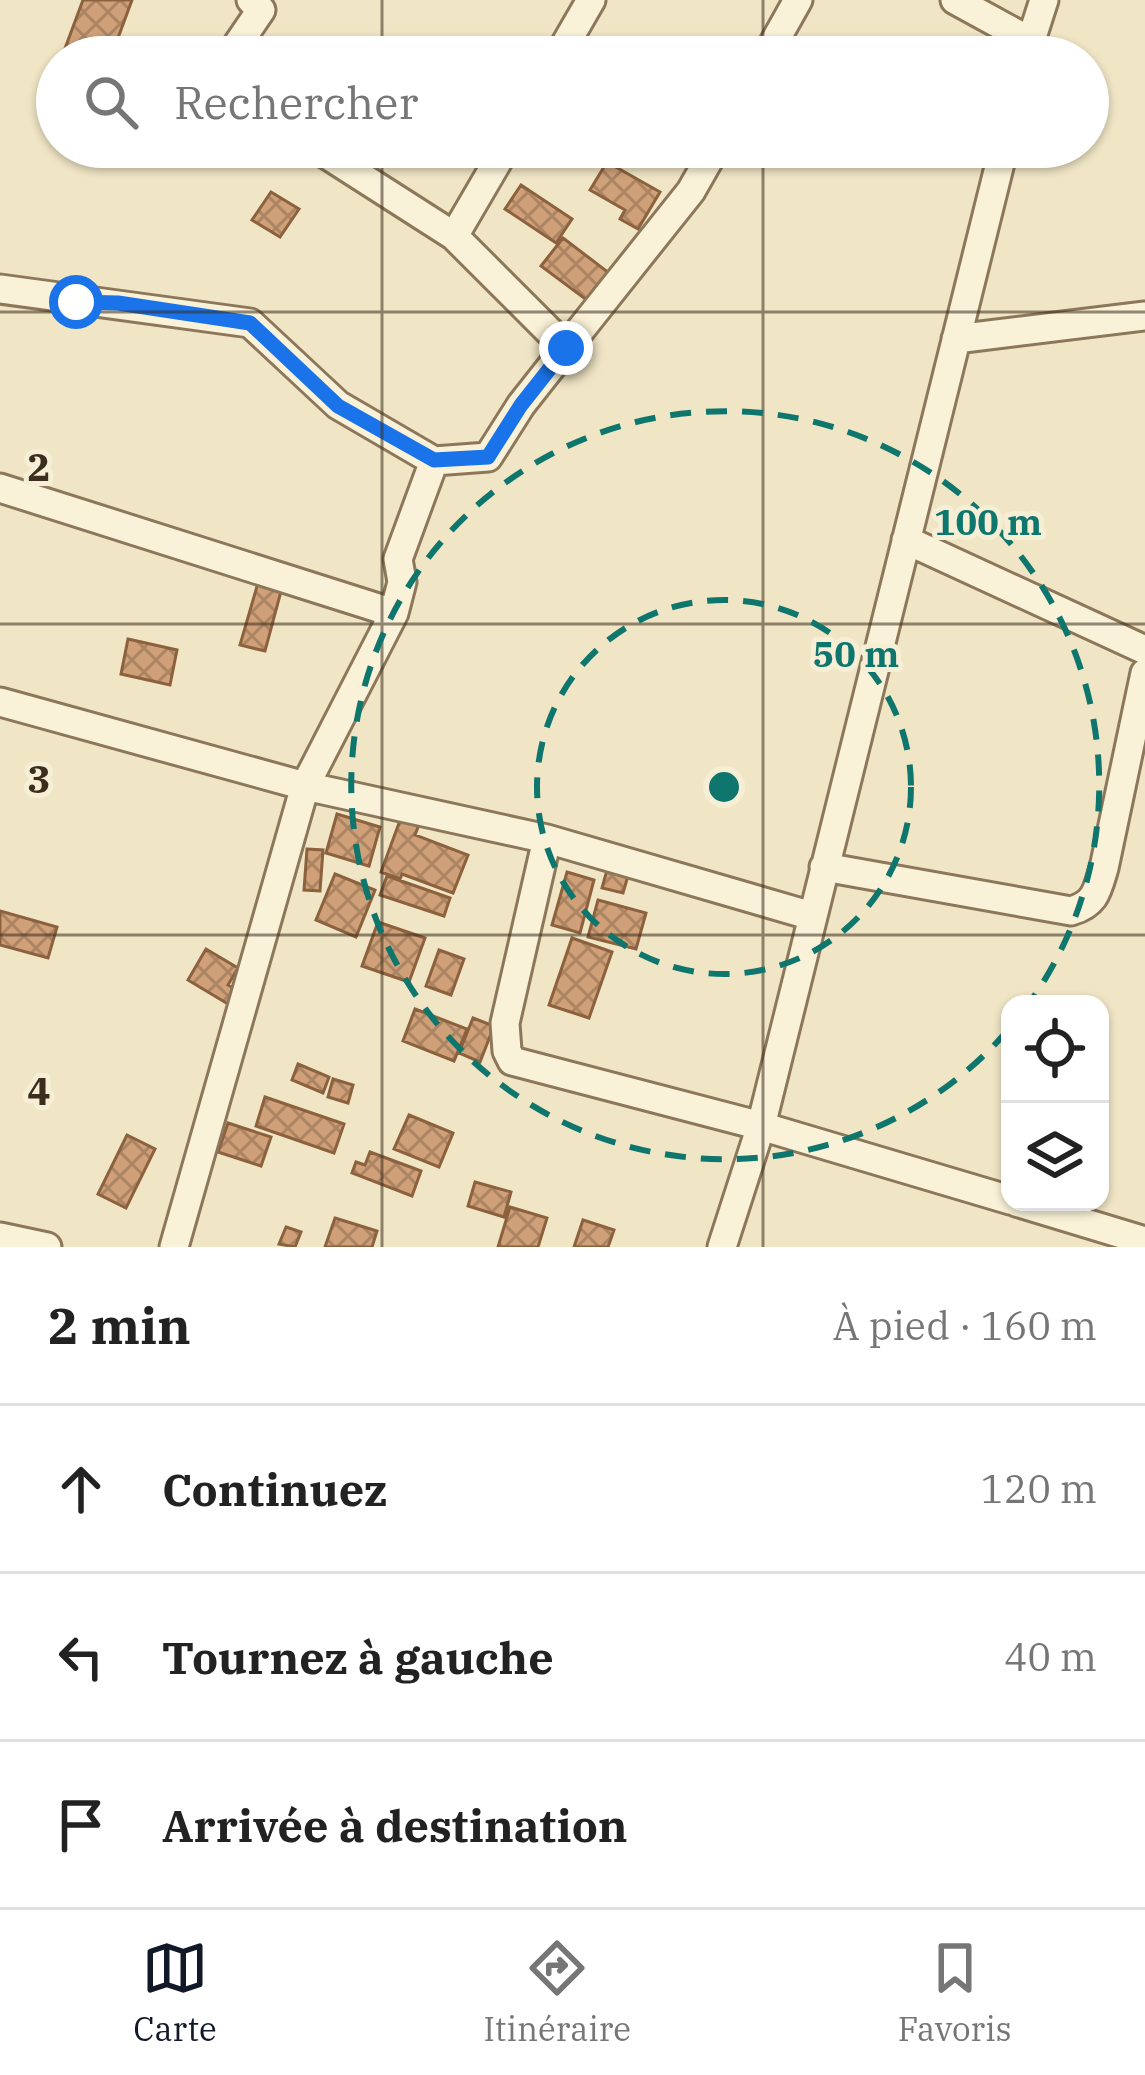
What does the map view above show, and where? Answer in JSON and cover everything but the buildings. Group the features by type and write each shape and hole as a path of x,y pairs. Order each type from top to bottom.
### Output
{"street":[{"path":"244,36 261,10 251,0"},
{"path":"570,36 591,0"},
{"path":"778,36 798,0"},
{"path":"955,0 1009,36"},
{"path":"1032,36 1044,0"},
{"path":"349,168 454,236 566,348"},
{"path":"454,236 494,168"},
{"path":"0,289 250,323 338,406 434,460 488,457 521,405 691,191 704,168"},
{"path":"733,1243 999,168"},
{"path":"956,339 1145,316"},
{"path":"174,1247 305,786 394,613 402,582 398,559 434,460"},
{"path":"0,488 394,613"},
{"path":"906,540 1145,650"},
{"path":"824,867 1071,911 1089,906 1104,868 1145,673"},
{"path":"0,702 305,786 547,839 812,916"},
{"path":"547,839 506,1023 512,1061 760,1126 1001,1197"},
{"path":"1047,1211 1145,1240"},
{"path":"0,1237 47,1247"}],"route":[{"path":"76,302 118,303 250,323 338,406 434,460 488,457 566,348"}]}
